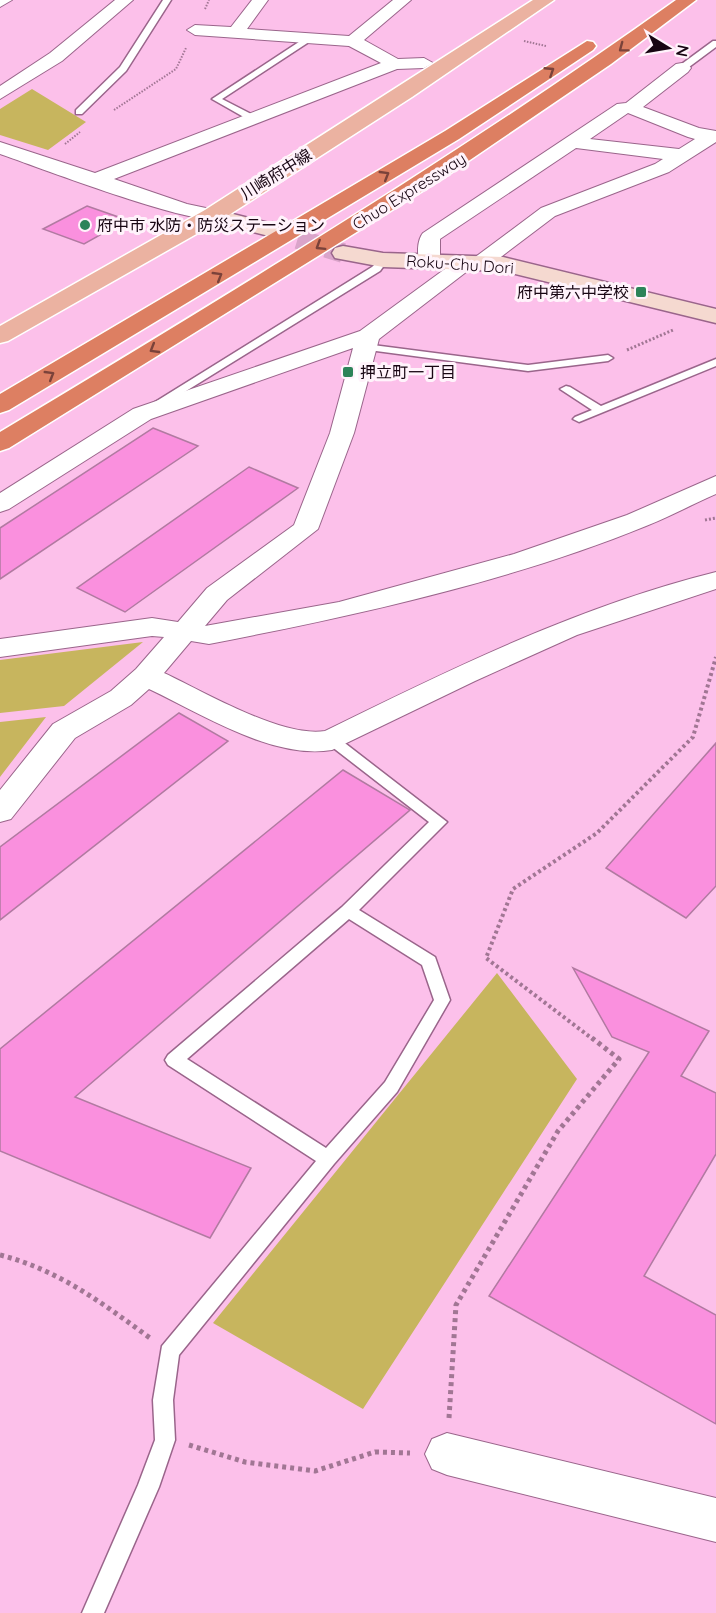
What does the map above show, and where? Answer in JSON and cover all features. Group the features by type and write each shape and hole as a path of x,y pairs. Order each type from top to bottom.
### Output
{"highway":[{"path":"625,20 653,0"},
{"name":"Chuo Expressway","path":"0,442 484,144 590,72 687,0"},
{"name":"Chuo Expressway","path":"0,405 452,135 607,32"}],"main road":[{"path":"355,125 383,93 514,0"},
{"path":"405,93 464,72 514,39 553,3"},
{"name":"川崎府中線","path":"0,336 213,215 405,93 553,3"}],"street":[{"path":"0,2 4,0"},
{"path":"0,94 56,57 125,0"},
{"path":"236,32 260,0"},
{"path":"352,41 403,0"},
{"path":"195,30 352,41 395,64"},
{"path":"95,180 395,64 423,63"},
{"path":"630,108 682,68"},
{"path":"429,261 430,237 623,108 630,108 695,133 714,136"},
{"path":"0,504 142,414 328,348 367,341 548,212 662,168 714,136"},
{"path":"571,142 682,155"},
{"path":"0,148 183,209 269,230"},
{"name":"Roku-Chu Dori","path":"343,253 383,260 503,264 716,316"},
{"path":"0,811 64,731 121,698 146,676 181,632 217,594 305,529 342,432 367,341"},
{"path":"0,648 152,627 209,635 341,610 523,560 636,521 716,484"},
{"path":"146,676 279,738 314,743 332,740 465,674 567,629 716,580"},
{"path":"447,1454 716,1520"}],"lane":[{"path":"79,112 94,100 123,69 167,0"},
{"path":"252,118 216,99 311,38"},
{"path":"682,68 716,43"},
{"path":"142,414 376,268 383,260"},
{"path":"367,341 528,368 608,358"},
{"path":"579,419 716,362"},
{"path":"566,389 600,410"},
{"path":"328,1159 174,1060 348,911 439,822 332,740"},
{"path":"93,1613 148,1487 165,1440 163,1400 169,1352 328,1159 391,1087 442,1000 429,961 348,911"}],"path":[{"path":"514,39 548,46"},
{"path":"608,358 678,328"},
{"path":"165,1440 245,1462 315,1471 375,1452 447,1454 456,1305 558,1131 619,1059 486,958 513,890 597,833 693,738 712,664 716,657"},
{"path":"0,1255 31,1262 74,1282 169,1352"}],"shaded area":[{"path":"32,89 86,122 48,150 0,135 0,109"},
{"path":"143,642 64,706 0,713 0,660"},
{"path":"46,717 0,777 0,722"},
{"path":"497,973 577,1079 363,1409 213,1323"}],"building":[{"name":"府中市 水防・防災ステーション","path":"87,206 127,220 84,244 43,229"},
{"path":"153,428 198,446 0,579 0,528"},
{"path":"249,467 298,488 125,612 77,588"},
{"path":"179,713 228,741 0,920 0,847"},
{"path":"716,743 716,886 686,918 606,868"},
{"path":"343,770 410,810 75,1097 251,1168 210,1238 0,1151 0,1049"},
{"path":"573,968 709,1031 681,1076 716,1093 716,1154 644,1276 716,1315 716,1424 489,1296 649,1052 612,1037"}],"tunnel":[{"path":"269,230 343,253"}],"place":[{"name":"府中市 水防・防災ステーション","path":"85,225"},
{"name":"府中第六中学校","path":"641,292"},
{"name":"押立町一丁目","path":"348,372"}]}
